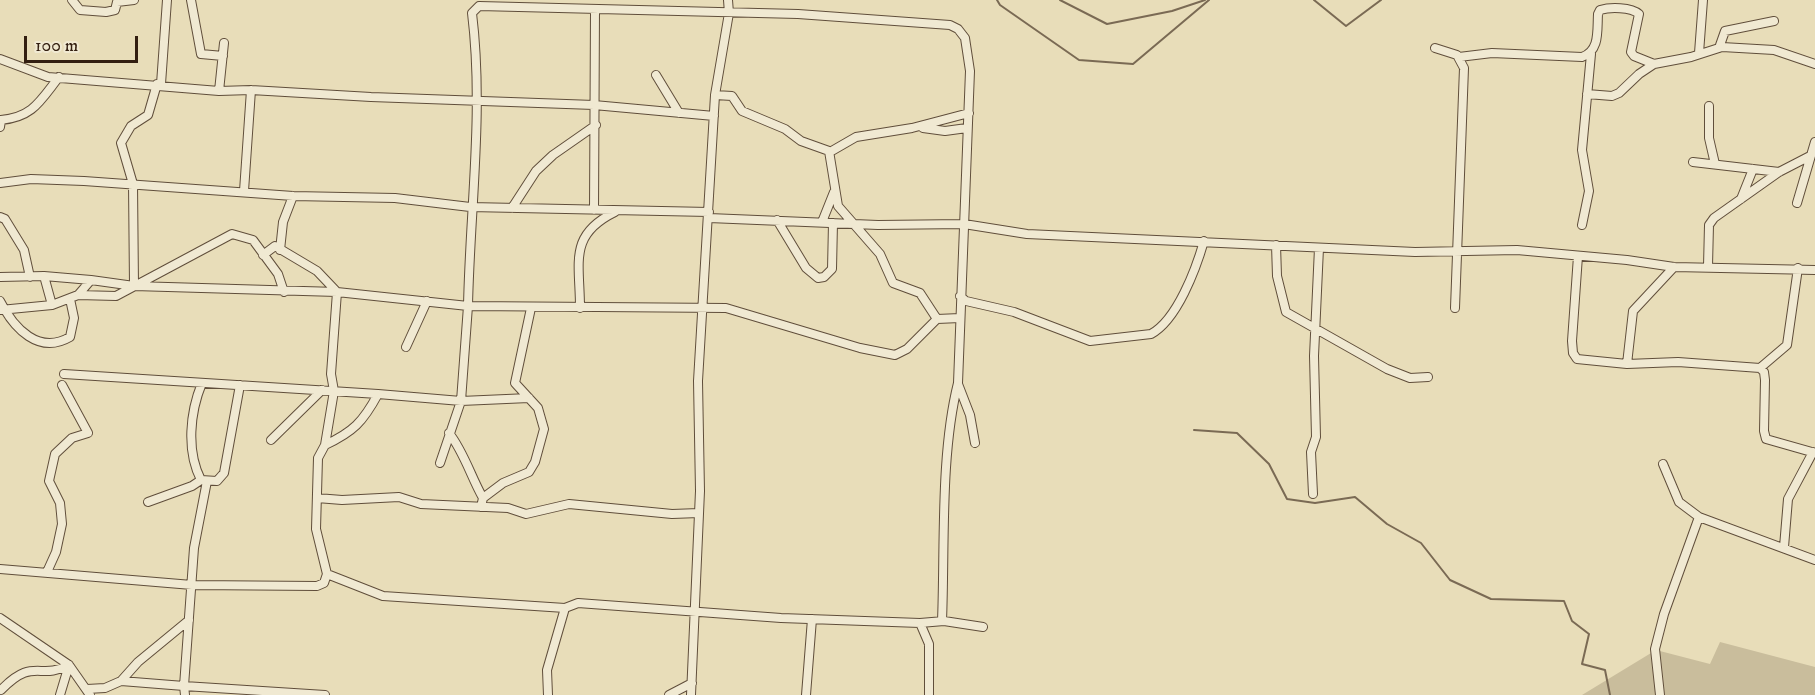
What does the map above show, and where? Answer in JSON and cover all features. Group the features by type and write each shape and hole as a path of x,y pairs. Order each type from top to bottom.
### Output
{"street":[{"path":"72,0 80,10 106,12 115,10 117,2 134,0"},
{"path":"134,286 133,184 121,143 131,126 148,115 159,84 167,0"},
{"path":"191,0 201,54 223,56"},
{"path":"691,695 699,513 698,381 715,95 729,13 728,0"},
{"path":"1699,53 1703,0"},
{"path":"440,463 448,446 449,433 461,401 468,306 477,101 477,56 472,13 476,8 810,15 950,25 962,33 967,46 969,113 958,383 951,417 947,472 942,621"},
{"path":"1582,225 1589,191 1582,150 1591,54 1594,49 1600,10 1608,8 1636,11 1641,16 1631,52 1654,64"},
{"path":"594,210 595,10"},
{"path":"1719,48 1725,31 1774,21"},
{"path":"219,91 224,43"},
{"path":"1435,48 1459,57 1492,53 1562,57 1582,57 1591,54"},
{"path":"1587,94 1612,96 1619,93 1639,74 1654,64 1719,48 1774,50 1815,64"},
{"path":"0,57 48,77 159,84 219,91 251,90 594,105 714,116"},
{"path":"1455,308 1464,68 1459,57"},
{"path":"656,75 679,113"},
{"path":"0,127 1,120 20,118 35,108 59,77"},
{"path":"244,191 251,90"},
{"path":"715,95 732,96 741,111 785,129 801,141 817,145 830,152"},
{"path":"1709,106 1709,138 1715,164"},
{"path":"830,152 856,137 912,128 969,113"},
{"path":"512,208 536,171 553,155 596,125"},
{"path":"912,128 945,131 967,128"},
{"path":"1797,204 1811,172 1810,156 1815,142"},
{"path":"830,152 840,209 882,257 893,283 920,293 937,320"},
{"path":"1708,266 1708,225 1714,218 1779,172 1810,156"},
{"path":"1693,162 1779,172"},
{"path":"1741,200 1754,169"},
{"path":"0,183 31,179 244,191 293,196 395,198 471,207 709,215 855,224 964,224 1027,234 1319,248 1415,252 1517,250 1674,267 1815,270"},
{"path":"822,222 835,190"},
{"path":"280,250 283,222 293,196"},
{"path":"580,308 581,244 589,227 618,211"},
{"path":"0,217 5,219 24,250 30,277"},
{"path":"777,220 806,268 818,278 824,278 832,269 833,223"},
{"path":"1,307 52,305 74,297 116,296 232,234 253,240 278,274 284,292"},
{"path":"960,296 966,301 1014,312 1090,341 1150,334 1158,329 1179,300 1198,264 1204,241"},
{"path":"1276,245 1277,276 1283,307 1292,316 1387,369 1410,378 1428,377"},
{"path":"0,569 192,585 317,586 324,583 327,574 316,529 318,458 325,445 334,392 331,374 337,291 317,271 275,246 263,255"},
{"path":"1314,494 1311,463 1316,437 1319,248"},
{"path":"1578,256 1572,341 1574,357 1584,361 1627,364 1678,362 1760,368 1764,372 1766,439 1814,452 1790,491 1784,547"},
{"path":"1627,364 1633,311 1674,267"},
{"path":"1760,368 1787,345 1798,268"},
{"path":"44,276 52,305"},
{"path":"0,277 44,276 134,286 284,292 337,291 468,306 703,307 737,310 860,348 895,355 907,349 937,320 960,318"},
{"path":"1,307 37,343 60,343 70,337 74,318 74,297 91,280"},
{"path":"406,347 427,301"},
{"path":"482,503 503,483 529,472 535,462 544,429 541,413 515,383 531,308"},
{"path":"64,374 461,401 529,398"},
{"path":"184,690 194,548 204,480 193,459 192,418 201,383"},
{"path":"958,383 970,415 975,443"},
{"path":"47,572 56,552 62,524 60,503 49,481 55,454 72,438 88,433 62,385"},
{"path":"148,502 204,480 217,481 224,473 240,385"},
{"path":"271,440 322,390"},
{"path":"325,445 344,436 363,421 378,394"},
{"path":"449,433 460,446 482,503"},
{"path":"1663,464 1679,502 1699,517 1784,547 1815,561"},
{"path":"317,498 342,500 399,497 421,504 482,503 526,514 569,504 672,514 699,513"},
{"path":"1660,695 1655,649 1664,614 1699,517"},
{"path":"327,574 383,596 566,608 578,603 813,619 920,623 942,621 983,627"},
{"path":"548,695 547,670 566,608"},
{"path":"0,618 69,665 89,692 121,681 138,662 189,620"},
{"path":"806,695 813,619"},
{"path":"920,623 929,644 929,695"},
{"path":"1,690 16,674 34,669 58,671 69,665"},
{"path":"60,695 69,665"},
{"path":"121,681 184,690 325,695"},
{"path":"669,695 692,683"}],"shaded area":[{"path":"1720,642 1815,667 1815,695 1582,695 1656,650 1710,664"}],"waterway":[{"path":"997,0 1000,5 1079,60 1133,64 1209,0"},
{"path":"1060,0 1107,24 1172,11 1205,0"},
{"path":"1314,0 1346,26 1381,0"},
{"path":"1194,430 1237,433 1269,464 1287,499 1315,503 1355,497 1387,524 1421,543 1450,580 1491,599 1564,601 1572,621 1589,634 1582,664 1605,670 1610,695"}]}
